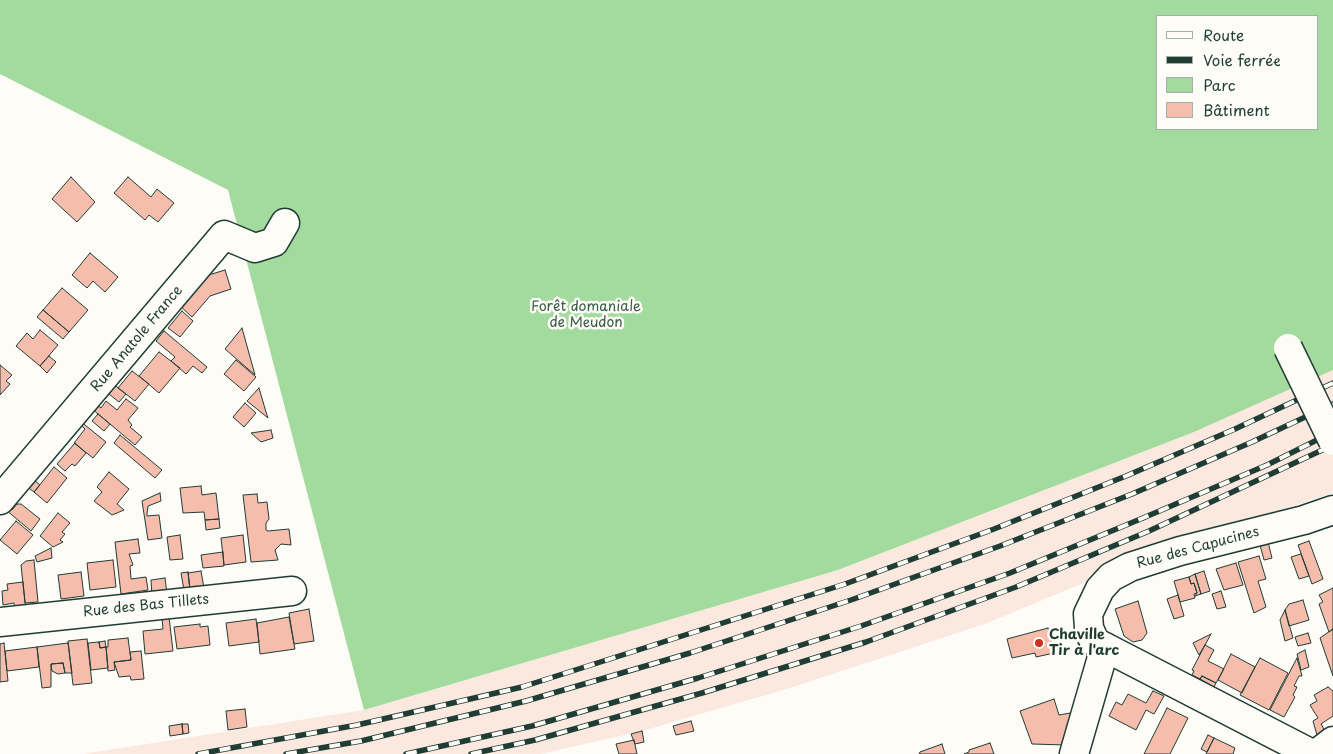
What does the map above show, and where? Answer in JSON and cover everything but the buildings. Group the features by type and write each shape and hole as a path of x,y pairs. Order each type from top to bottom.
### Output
{"street":[{"name":"Rue Anatole France","path":"0,500 224,236 255,248 274,242 284,223"},
{"path":"1288,348 1333,441"},
{"name":"Rue des Capucines","path":"1312,754 1095,642 1088,628 1088,614 1096,596 1110,578 1130,567 1180,551 1304,520 1333,510"},
{"name":"Rue des Bas Tillets","path":"0,622 292,591"},
{"path":"1074,754 1105,647"},
{"path":"1316,754 1333,741"}],"shaded area":[{"path":"1333,370 1333,491 1330,494 1170,547 985,624 793,687 642,731 541,754 83,754 364,710 838,570 1194,432"}],"green space":[{"name":"Forêt domaniale de Meudon","path":"0,0 1333,0 1333,370 1194,432 838,570 364,710 228,190 0,74"}],"railway":[{"path":"198,754 357,725 522,687 845,584 994,529 1126,476 1235,429 1333,383"},
{"path":"286,754 361,741 526,701 690,653 851,600 1000,546 1132,494 1252,442 1333,404"},
{"path":"406,754 532,726 698,678 861,626 1010,573 1267,465 1333,432"},
{"path":"471,754 535,740 702,693 866,642 1016,587 1149,531 1333,445"}],"place":[{"name":"Chaville Tir à l'arc","path":"1039,643"}]}
